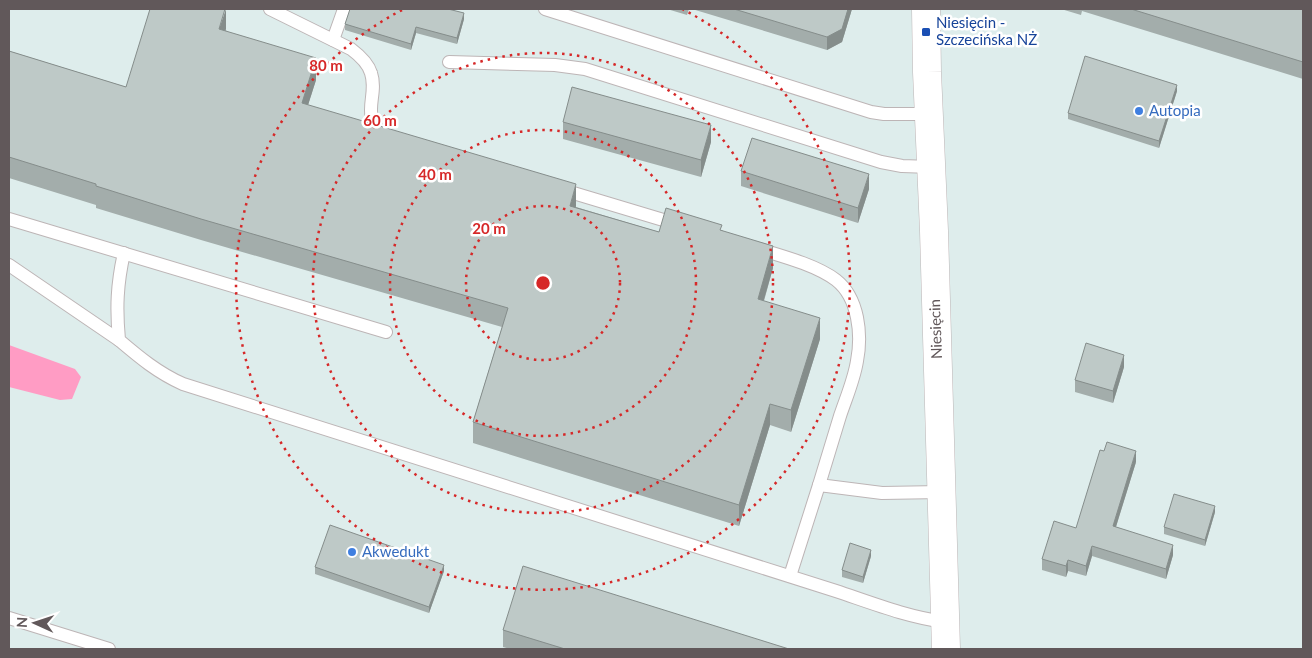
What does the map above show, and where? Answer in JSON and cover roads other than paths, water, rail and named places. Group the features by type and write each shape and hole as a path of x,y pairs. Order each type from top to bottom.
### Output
{"street":[{"name":"Niesięcin","path":"926,9 946,649"}],"lane":[{"path":"270,9 334,40 350,49 365,62 372,79 371,110 373,122 380,131 397,140"},
{"path":"334,40 344,9"},
{"path":"545,9 871,112 884,114 929,114"},
{"path":"450,62 555,65 576,68 881,162 902,166 931,167"},
{"path":"550,186 693,229"},
{"path":"9,219 386,332"},
{"path":"751,246 799,262 828,275 844,288 850,298 858,322 857,362 790,576"},
{"path":"119,340 117,296 124,254"},
{"path":"9,265 119,340 157,370 196,389 790,576 898,612 923,619 945,622"},
{"path":"819,485 882,493 941,492"},
{"path":"9,618 109,649"}],"place":[{"name":"Niesięcin - Szczecińska NŻ","path":"926,32"},
{"name":"Autopia","path":"1139,111"},
{"name":"Akwedukt","path":"352,552"}]}
